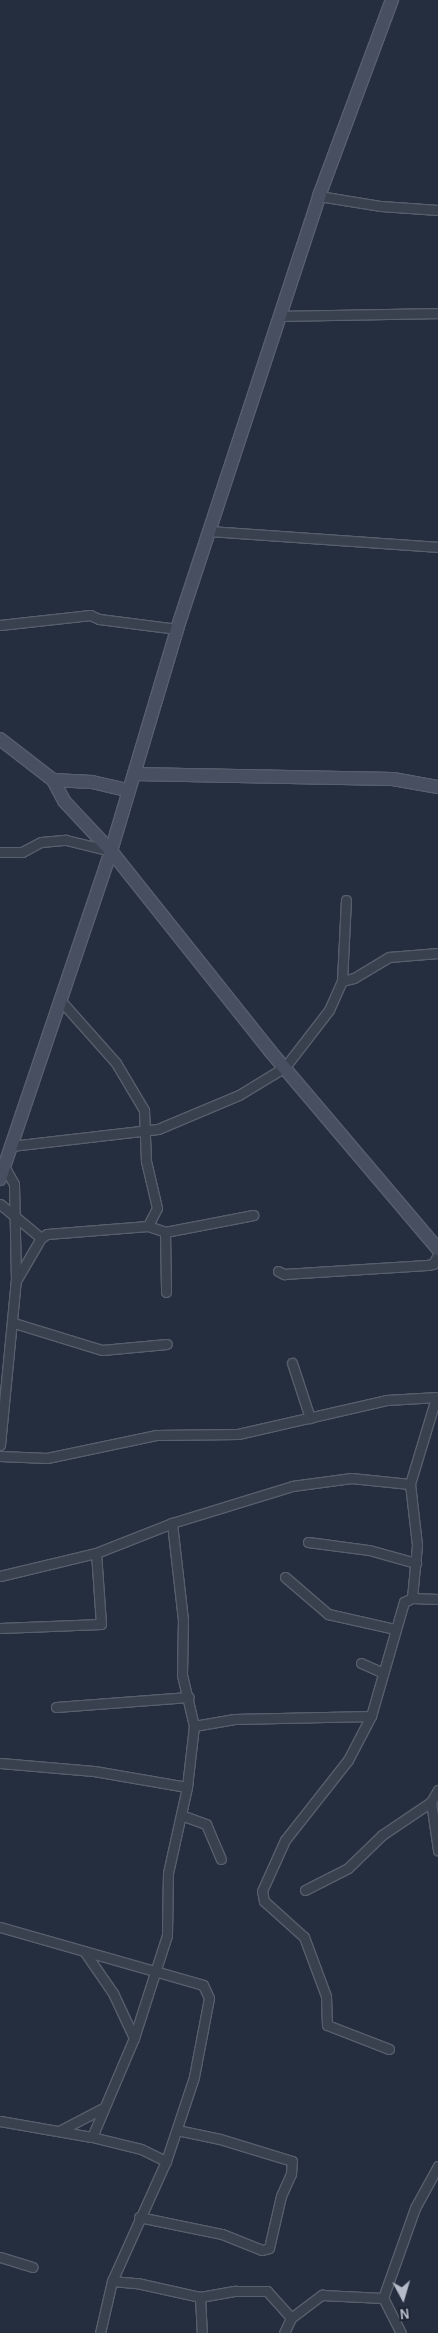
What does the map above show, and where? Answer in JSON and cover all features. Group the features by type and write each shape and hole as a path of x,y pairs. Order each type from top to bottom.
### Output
{"street":[{"path":"0,1179 111,850 177,629 319,196 392,0"},
{"path":"319,196 381,206 438,210"},
{"path":"281,316 438,313"},
{"path":"210,531 438,547"},
{"path":"0,625 90,615 99,619 177,629"},
{"path":"0,739 53,780 64,801 111,850 285,1066 438,1250"},
{"path":"134,774 393,779 438,787"},
{"path":"53,780 92,782 128,790"},
{"path":"0,852 22,852 41,842 66,840 111,850"},
{"path":"11,1146 144,1131 174,1123 239,1096 285,1066 329,1010 342,981 346,900"},
{"path":"342,981 354,978 389,957 438,953"},
{"path":"61,1001 130,1083 144,1110 148,1174 157,1208 148,1226"},
{"path":"0,1445 14,1323 16,1280 14,1184 4,1166"},
{"path":"0,1204 41,1238"},
{"path":"16,1280 41,1238 62,1230 101,1231 148,1226 165,1232 253,1215"},
{"path":"165,1232 166,1292"},
{"path":"278,1271 284,1274 427,1265 433,1264 438,1255"},
{"path":"14,1323 102,1350 167,1344"},
{"path":"292,1363 310,1418"},
{"path":"0,1456 47,1458 156,1435 238,1434 386,1400 437,1397 410,1484 416,1563 412,1598"},
{"path":"0,1576 96,1553 172,1523 292,1486 351,1478 410,1484"},
{"path":"92,2137 102,2108 134,2038 167,1935 168,1873 187,1787 194,1726 189,1697 182,1675 183,1620 172,1523"},
{"path":"308,1542 369,1550 416,1563"},
{"path":"0,1628 101,1624 96,1553"},
{"path":"285,1577 328,1614 395,1629"},
{"path":"389,2049 327,2025 326,1996 304,1937 264,1901 262,1891 285,1840 348,1760 370,1716 404,1602 412,1598 438,1599"},
{"path":"361,1663 383,1673"},
{"path":"56,1707 189,1697"},
{"path":"194,1726 234,1719 370,1716"},
{"path":"0,1763 94,1771 187,1787"},
{"path":"305,1890 348,1868 382,1835 431,1802 438,1790"},
{"path":"431,1802 438,1850"},
{"path":"181,1815 206,1824 221,1859"},
{"path":"0,1926 203,1985 209,1998 201,2052 177,2130 166,2161 139,2217 112,2281 100,2333"},
{"path":"84,1951 113,1993 134,2038"},
{"path":"59,2130 71,2127 102,2108"},
{"path":"0,2121 92,2137 141,2150 166,2161"},
{"path":"139,2217 222,2234 262,2250 269,2248 281,2196 291,2174 292,2162 220,2139 177,2130"},
{"path":"401,2333 384,2298 415,2208 438,2166"},
{"path":"0,2257 32,2267"},
{"path":"112,2281 137,2283 200,2297 235,2291 267,2291 292,2318"},
{"path":"284,2333 292,2318 322,2295 384,2298"},
{"path":"200,2297 202,2333"}]}
